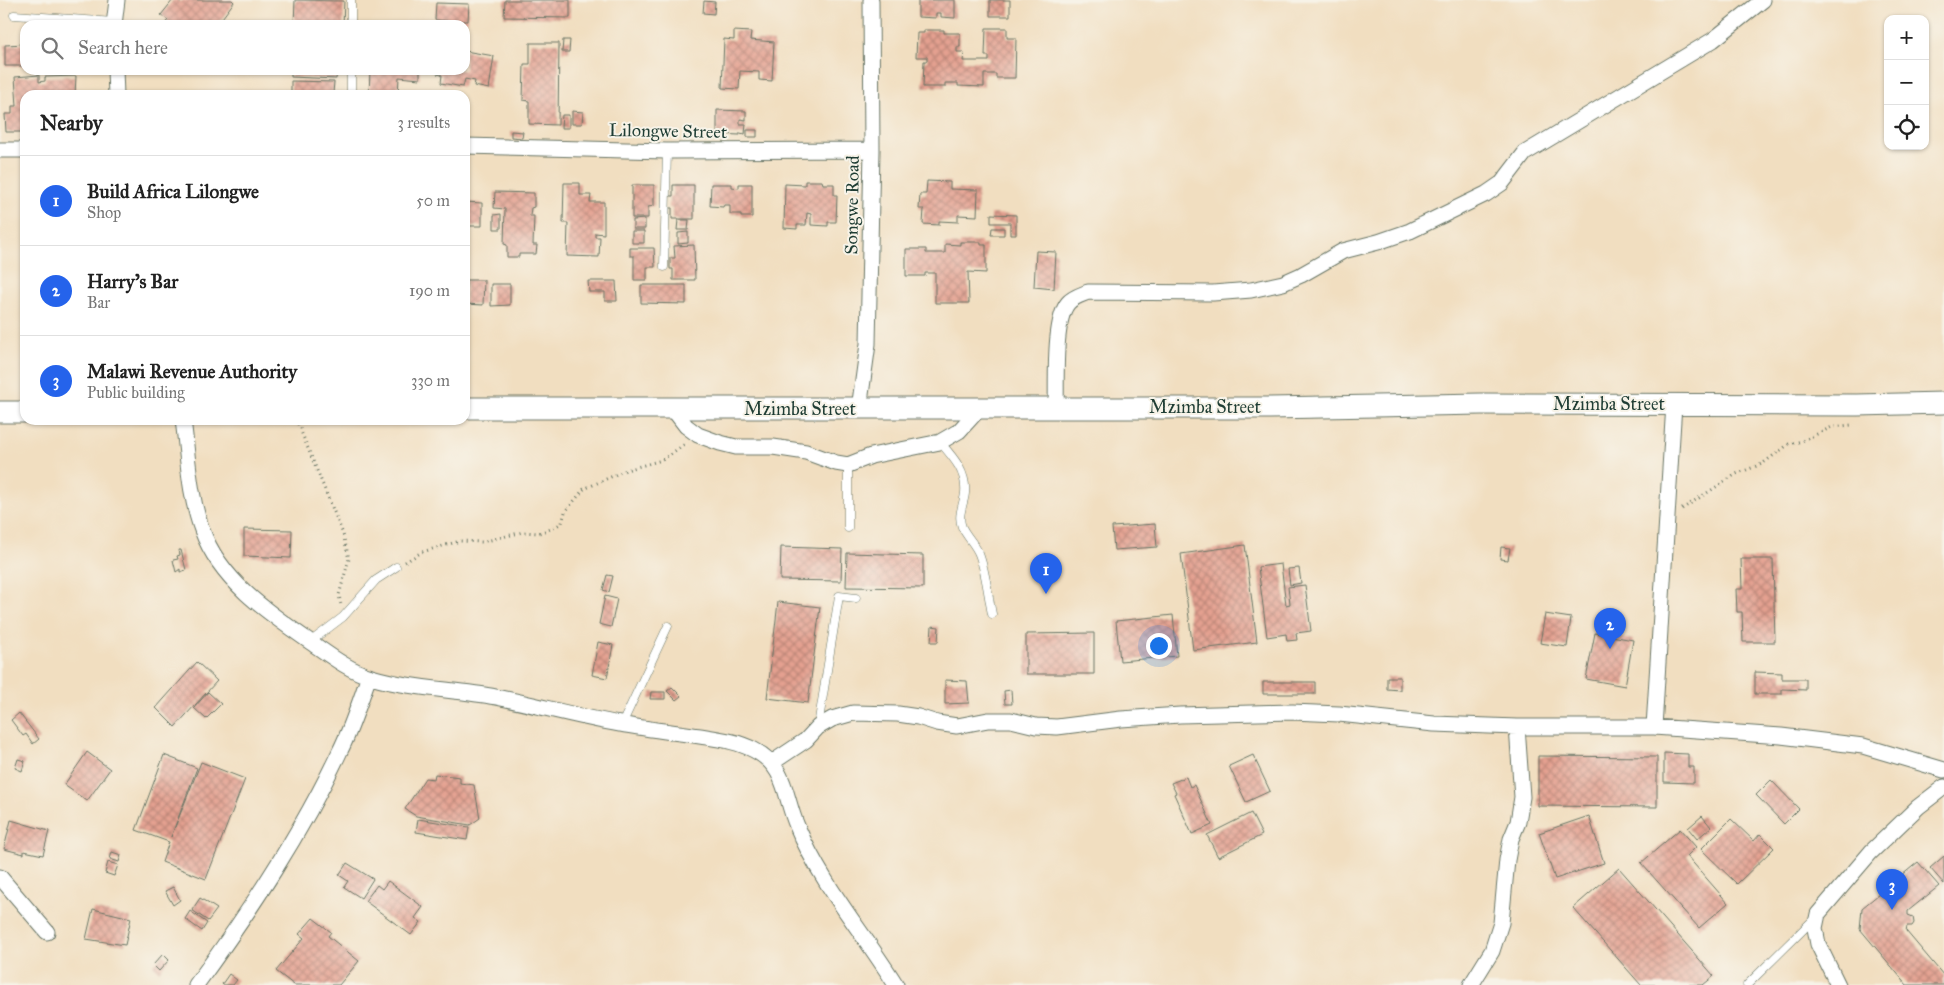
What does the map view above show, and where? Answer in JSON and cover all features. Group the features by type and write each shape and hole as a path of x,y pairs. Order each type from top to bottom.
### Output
{"main road":[{"name":"Mzimba Street","path":"470,408 1270,408 1944,403"},
{"path":"0,412 20,412"}],"street":[{"path":"114,20 117,0"},
{"name":"Songwe Road","path":"859,409 868,344 872,150 871,0"},
{"path":"1056,407 1059,326 1062,313 1068,303 1077,296 1088,292 1213,293 1251,290 1282,283 1301,275 1343,251 1410,231 1486,194 1502,183 1525,153 1713,40 1763,0"},
{"path":"115,75 116,90"},
{"name":"Lilongwe Street","path":"470,146 667,151 872,150"},
{"path":"0,150 20,150"},
{"path":"1654,727 1674,404"},
{"path":"673,408 686,426 698,435 720,443 736,447 773,447 806,452 836,463 848,465 871,456 940,442 959,431 980,408"},
{"path":"184,425 194,502 202,530 217,560 241,588 268,613 338,660 369,676 401,684 495,697 622,724 730,741 754,749 773,762 782,778 797,827 825,881 876,952 896,985"},
{"path":"196,985 226,944 301,828 341,750 369,676"},
{"path":"773,762 806,740 818,727 832,718 853,713 898,714 958,726 988,720 1011,720 1036,726 1057,727 1121,719 1180,715 1292,712 1339,714 1434,724 1517,727 1654,727 1781,736 1862,746 1944,770"},
{"path":"1471,985 1492,951 1501,923 1507,860 1511,839 1518,822 1522,797 1517,727"},
{"path":"1838,985 1818,944 1815,928 1818,914 1871,852 1918,807 1944,788"},
{"path":"0,877 47,932"}],"lane":[{"path":"351,0 351,20"},
{"path":"14,15 70,20"},
{"path":"351,75 351,90"},
{"path":"664,267 667,151"},
{"path":"940,442 957,461 964,478 965,492 960,514 962,527 980,555 992,614"},
{"path":"848,465 848,528"},
{"path":"310,642 343,617 376,580 396,566"},
{"path":"818,727 839,596 856,598"},
{"path":"622,724 668,626"},
{"path":"1747,985 1818,914"}],"path":[{"path":"1677,516 1680,510 1736,474 1762,464 1789,444 1802,441 1832,427 1860,423"},
{"path":"298,425 345,542 349,559 339,595 343,617"},
{"path":"396,566 422,552 460,542 482,542 523,532 539,532 551,529 562,523 565,512 584,489 626,470 662,460 698,435"}],"building":[{"path":"173,0 181,2 183,0 232,0 234,2 221,20 168,20 161,15"},
{"path":"295,0 344,1 343,20 294,20"},
{"path":"505,0 570,0 570,18 504,17"},
{"path":"918,0 955,0 955,18 941,17 941,13 936,13 936,18 918,17"},
{"path":"990,0 1010,0 1010,16 990,16"},
{"path":"704,1 715,2 714,14 703,13"},
{"path":"436,3 469,4 468,20 435,20"},
{"path":"986,28 1007,28 1007,38 1016,38 1015,78 996,78 996,74 984,74 984,87 958,86 958,83 945,83 945,87 923,87 924,61 927,61 927,57 916,57 917,33 924,33 924,30 944,30 944,33 960,33 960,47 957,47 957,52 964,52 963,61 989,61 989,56 985,56"},
{"path":"734,31 751,32 750,40 774,42 772,81 759,80 759,72 740,71 739,89 722,88 724,39 734,40"},
{"path":"563,40 570,40 569,52 562,52"},
{"path":"530,43 559,43 558,125 529,124 529,101 523,100 524,64 530,64"},
{"path":"20,44 20,66 5,66 5,45"},
{"path":"470,52 494,56 489,89 474,86 475,81 465,79 463,87 441,83 442,75 470,75"},
{"path":"39,75 39,82 45,81 45,77 76,76 75,90 20,90 20,132 6,132 5,114 12,114 12,106 17,106 15,77"},
{"path":"291,75 336,75 336,79 291,77"},
{"path":"370,75 420,75 420,79 399,77 398,90 369,90"},
{"path":"291,81 334,82 333,90 291,90"},
{"path":"717,110 746,111 746,120 740,119 740,124 746,124 745,134 717,134"},
{"path":"572,111 583,112 582,124 572,124"},
{"path":"562,115 569,115 569,128 561,128"},
{"path":"747,130 757,130 757,137 747,137"},
{"path":"511,131 523,132 522,138 511,137"},
{"path":"805,181 822,181 823,184 834,184 834,195 837,195 836,222 828,222 828,226 811,225 811,214 807,213 806,225 797,225 797,229 784,228 785,184 805,185"},
{"path":"927,181 950,182 950,189 978,190 977,216 958,215 958,222 939,221 939,225 923,224 924,209 919,209 920,194 926,194"},
{"path":"564,183 580,183 580,195 591,195 590,202 604,202 604,234 595,233 595,237 600,237 599,257 567,256 568,223 563,223"},
{"path":"711,184 732,184 732,187 739,188 739,184 752,184 752,217 730,214 730,205 724,205 723,207 710,206"},
{"path":"632,185 654,185 654,206 648,207 648,218 632,218"},
{"path":"673,185 694,185 694,219 672,219 672,208 669,208 669,196 673,196"},
{"path":"495,192 534,193 534,207 531,208 530,216 534,216 533,245 537,245 536,254 519,254 519,257 507,257 507,245 504,244 505,209 494,208"},
{"path":"470,202 482,203 482,226 470,226"},
{"path":"501,214 501,229 494,229 494,215"},
{"path":"991,214 1016,215 1016,235 1010,235 1010,223 991,223"},
{"path":"645,219 645,229 633,229 633,220"},
{"path":"678,220 689,220 688,230 677,230"},
{"path":"992,228 1004,228 1004,235 991,235"},
{"path":"632,231 644,231 644,243 632,243"},
{"path":"688,232 688,243 678,244 678,233"},
{"path":"960,242 981,242 981,245 986,245 986,273 968,272 969,303 935,303 935,273 925,273 925,276 906,276 906,249 926,249 926,253 945,253 945,244 960,245"},
{"path":"694,245 695,280 673,280 670,258 675,258 674,246"},
{"path":"630,248 654,248 655,267 647,267 647,280 634,280 634,256 630,256"},
{"path":"1036,251 1056,252 1054,289 1034,287"},
{"path":"470,280 484,280 483,305 470,304"},
{"path":"588,281 616,281 617,301 605,301 605,292 589,292"},
{"path":"491,284 510,284 510,305 491,306"},
{"path":"641,285 686,285 686,304 641,303"},
{"path":"1155,524 1157,547 1114,550 1112,527"},
{"path":"244,529 292,530 291,558 244,556"},
{"path":"1245,545 1257,642 1193,650 1181,554"},
{"path":"781,547 842,549 841,581 780,580"},
{"path":"1501,547 1510,548 1508,560 1500,559"},
{"path":"179,550 181,550 186,570 180,572 180,569 176,572 173,560 178,559 177,556 180,555"},
{"path":"847,553 923,555 923,588 846,587"},
{"path":"1741,559 1773,559 1775,642 1743,642 1742,612 1737,612 1736,589 1742,589"},
{"path":"1281,564 1286,605 1290,604 1288,587 1305,585 1311,631 1296,633 1297,640 1287,641 1286,634 1267,637 1258,567"},
{"path":"1299,568 1301,583 1290,585 1288,569"},
{"path":"607,575 613,576 609,592 603,590"},
{"path":"605,596 617,599 611,627 599,624"},
{"path":"778,602 820,607 808,703 767,698"},
{"path":"1545,614 1571,618 1567,647 1540,643"},
{"path":"1173,615 1177,656 1120,661 1116,621"},
{"path":"932,626 939,627 938,642 931,642"},
{"path":"1094,633 1094,674 1026,674 1026,634"},
{"path":"1595,633 1633,640 1625,686 1586,679"},
{"path":"598,642 613,645 607,678 592,675"},
{"path":"197,662 217,681 175,727 156,708"},
{"path":"1755,672 1782,673 1782,679 1806,679 1806,690 1782,689 1782,694 1755,694"},
{"path":"1387,677 1400,677 1400,690 1387,689"},
{"path":"945,680 967,681 969,703 945,704"},
{"path":"1263,682 1315,682 1315,694 1263,694"},
{"path":"672,687 681,696 676,700 667,691"},
{"path":"1011,690 1012,704 1005,704 1004,691"},
{"path":"208,692 221,704 206,719 194,708"},
{"path":"651,692 665,692 665,699 650,699"},
{"path":"19,713 39,739 33,744 26,734 23,736 11,720"},
{"path":"87,752 110,769 87,801 64,785"},
{"path":"1664,753 1688,754 1688,767 1694,767 1694,783 1664,782"},
{"path":"164,755 197,768 171,837 201,762 245,779 206,879 162,862 169,842 136,830"},
{"path":"1253,755 1270,791 1246,802 1229,766"},
{"path":"1538,756 1657,757 1657,807 1538,806"},
{"path":"18,759 25,761 22,771 15,768"},
{"path":"435,774 460,777 460,783 474,785 480,818 470,825 416,816 405,809 425,778 434,779"},
{"path":"1186,777 1190,787 1194,785 1212,825 1192,834 1171,783"},
{"path":"1771,780 1799,809 1784,824 1756,795"},
{"path":"1251,813 1262,835 1218,857 1207,835"},
{"path":"1589,816 1604,863 1555,879 1539,833"},
{"path":"1702,816 1711,827 1697,839 1688,828"},
{"path":"418,819 469,827 467,840 416,832"},
{"path":"1731,819 1754,841 1760,834 1774,848 1737,884 1701,849"},
{"path":"11,820 49,831 43,855 24,851 24,854 4,849"},
{"path":"1680,829 1696,847 1687,856 1728,903 1699,928 1641,863"},
{"path":"112,852 121,855 119,862 110,859"},
{"path":"1944,856 1944,884 1930,868"},
{"path":"108,862 118,865 114,876 105,873"},
{"path":"1918,862 1939,886 1908,911 1908,915 1913,917 1914,923 1912,926 1907,926 1906,931 1944,976 1944,985 1907,985 1860,929 1862,908"},
{"path":"347,863 373,879 361,898 344,887 348,881 339,875"},
{"path":"1619,868 1714,976 1703,985 1641,985 1573,908"},
{"path":"388,881 423,907 415,918 421,922 411,935 365,901 377,885 382,889"},
{"path":"173,887 180,900 173,905 165,891"},
{"path":"200,898 217,909 208,921 192,910"},
{"path":"93,909 131,918 125,945 86,939"},
{"path":"190,911 207,923 202,931 185,919"},
{"path":"313,918 331,932 328,936 359,961 339,985 294,985 276,971 304,938 299,934"},
{"path":"163,954 169,960 159,971 153,965"},
{"path":"229,974 237,980 233,985 223,985 222,984"}],"place":[{"name":"Build Africa Lilongwe","path":"1046,594"},
{"name":"Harry's Bar","path":"1610,649"},
{"name":"Malawi Revenue Authority","path":"1892,910"}]}
